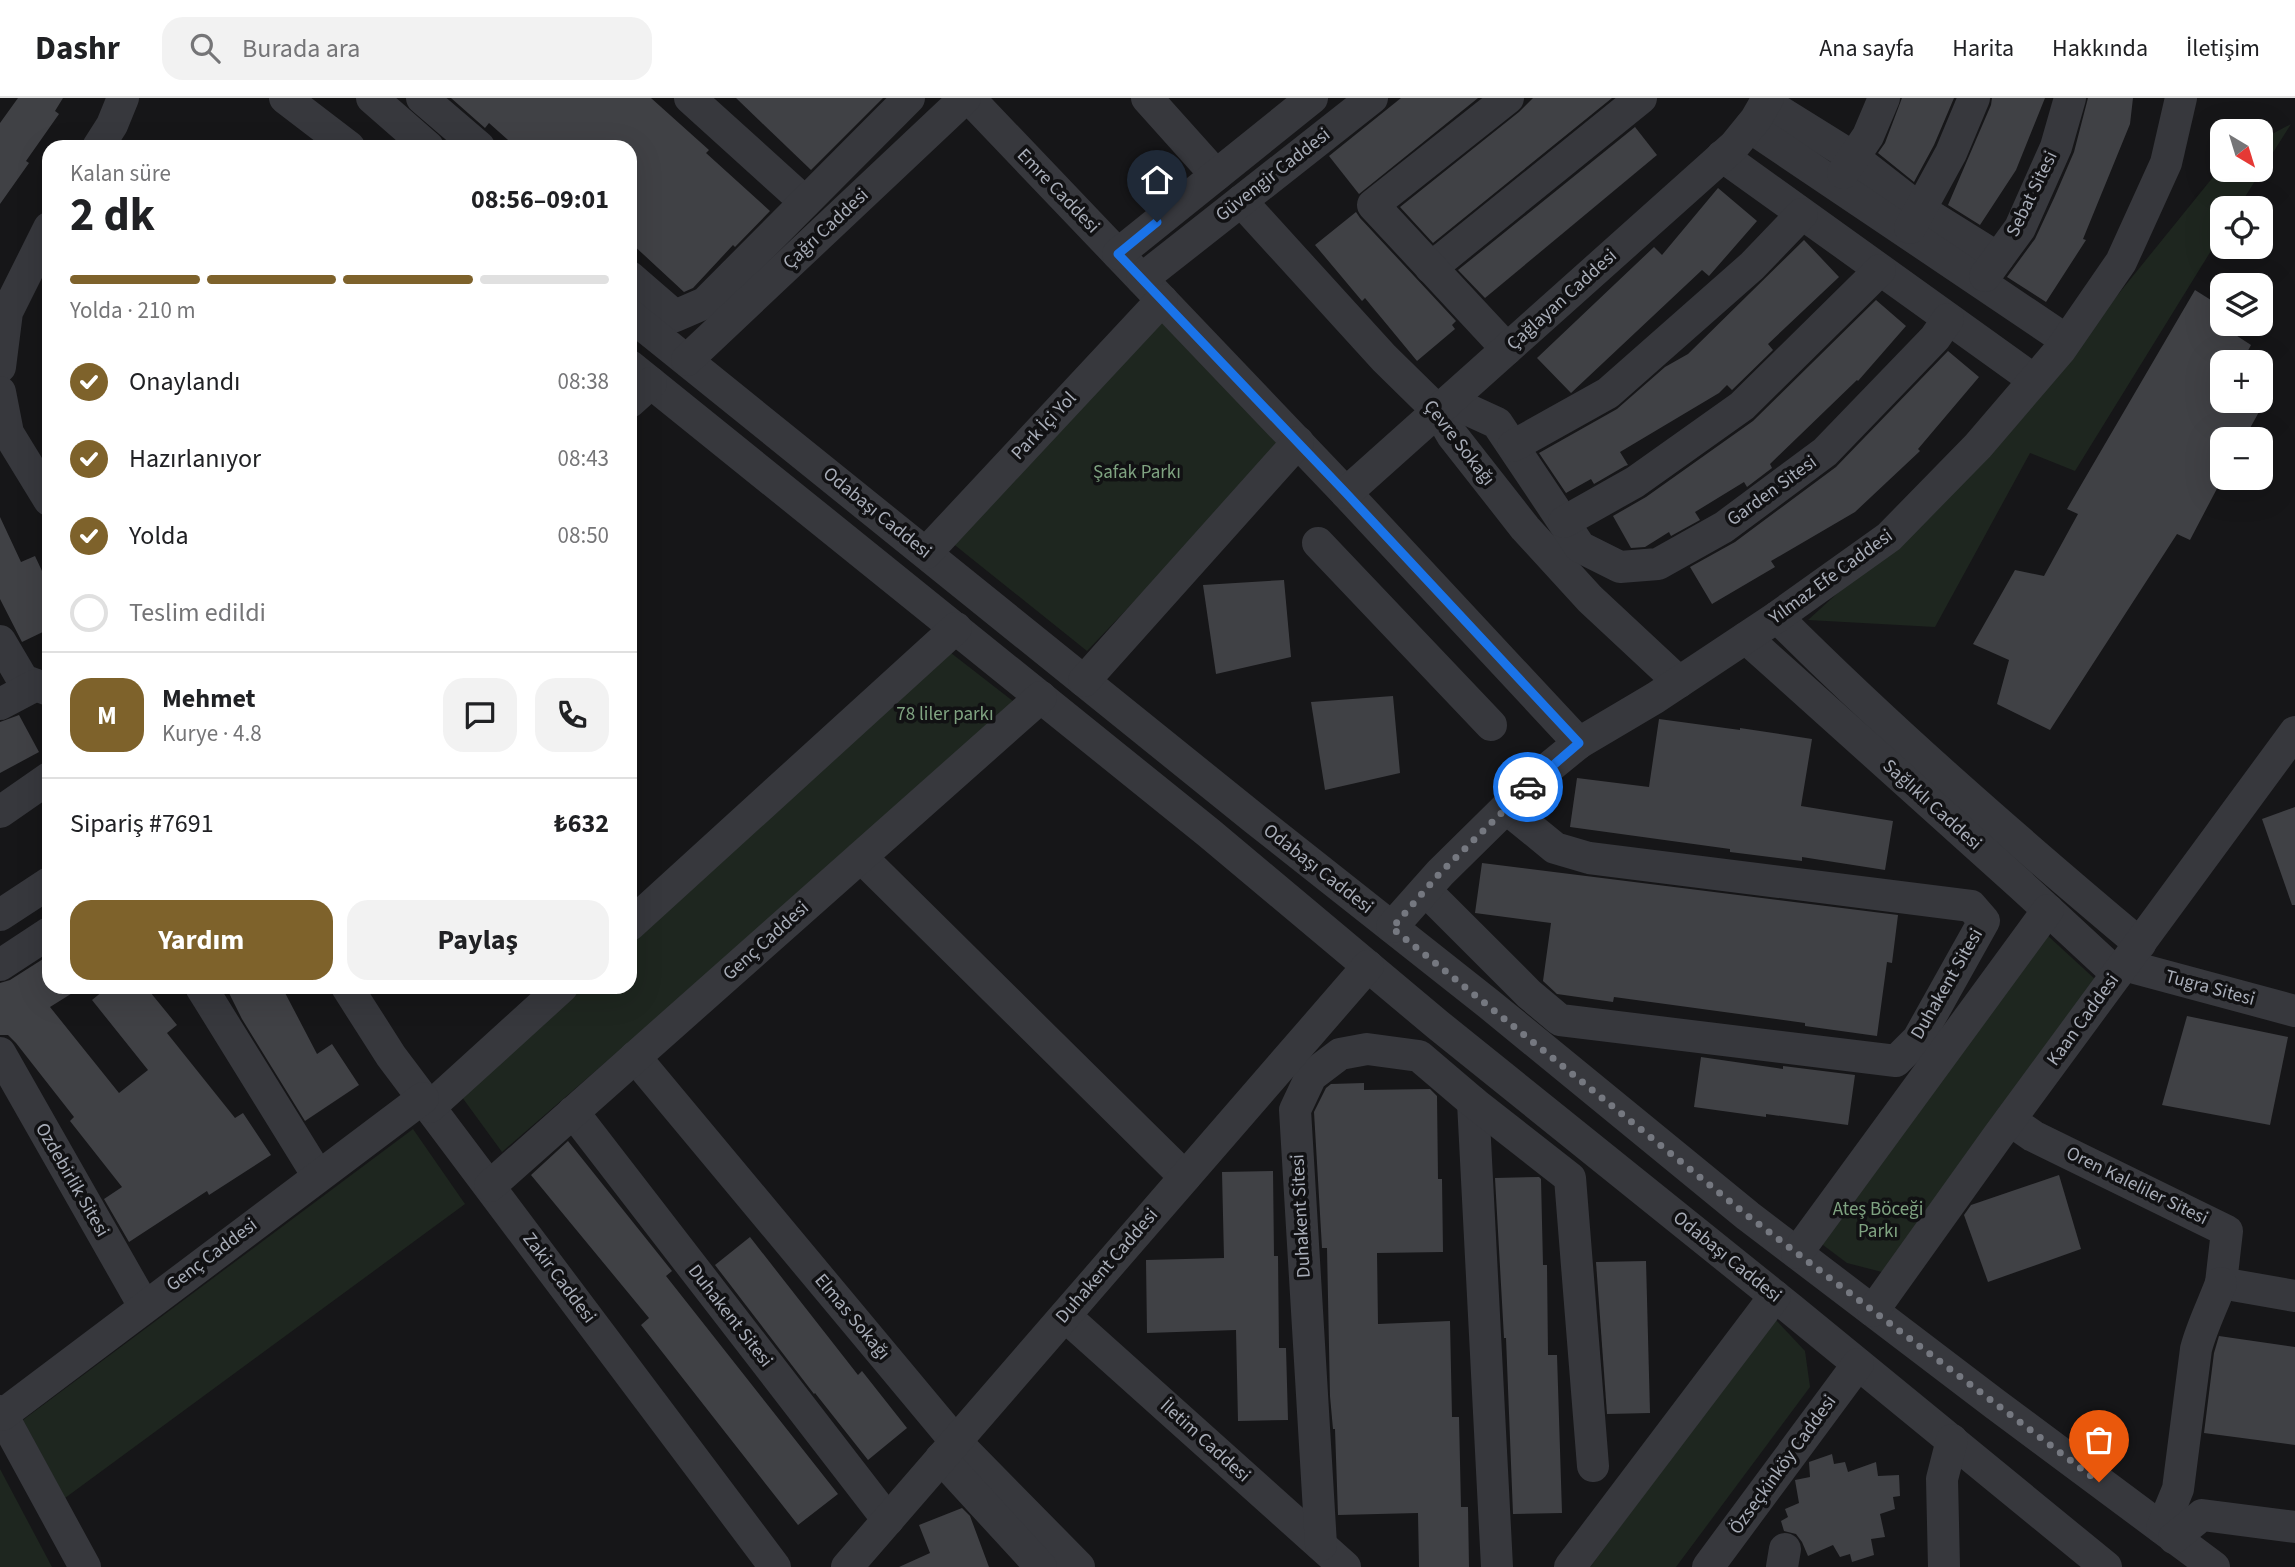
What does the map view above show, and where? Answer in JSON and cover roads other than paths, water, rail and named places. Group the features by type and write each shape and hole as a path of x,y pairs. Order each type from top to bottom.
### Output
{"street":[{"path":"111,123 146,98"},
{"path":"285,98 340,140"},
{"path":"372,98 420,140"},
{"path":"422,98 471,140"},
{"path":"690,98 805,202"},
{"path":"637,283 675,316 705,303 909,98"},
{"name":"Emre Caddesi","path":"967,98 1298,442 1579,743"},
{"name":"Çağrı Caddesi","path":"687,360 967,98"},
{"path":"1147,98 1216,174"},
{"name":"Güvengir Caddesi","path":"1118,254 1312,98"},
{"name":"Güvengir Caddesi","path":"1152,289 1241,201 1372,98"},
{"path":"1507,349 1373,205 1508,98"},
{"path":"1431,268 1641,98"},
{"path":"1836,184 1868,136 1884,98"},
{"path":"1914,221 1951,153 1975,98"},
{"name":"Sebat Sitesi","path":"1989,270 2020,228 2056,147 2070,98"},
{"name":"Yılmaz Efe Caddesi","path":"1392,928 1425,890 1536,778 1579,743 1777,618 1889,537 1978,446 2066,340 2121,262 2166,163 2181,98"},
{"path":"1762,109 1853,157 1914,221"},
{"path":"1762,109 1836,184 1914,221 1989,270 2066,340"},
{"name":"Çağlayan Caddesi","path":"1346,493 1722,156 1762,109"},
{"path":"1722,156 2034,380"},
{"name":"Çevre Sokağı","path":"1241,201 1384,358 1444,406 1452,435 1535,538 1590,599 1679,682"},
{"path":"1513,446 1608,393 1752,266 1802,214"},
{"path":"0,367 7,312 42,242"},
{"path":"1564,522 1635,482 1742,406 1880,270"},
{"name":"Park İçi Yol","path":"926,553 1152,289"},
{"name":"Garden Sitesi","path":"1444,406 1497,423 1580,547 1620,567 1658,564 1724,527 1825,452 1935,338 1948,318"},
{"name":"Odabaşı Caddesi","path":"637,320 1797,1253 2214,1567"},
{"name":"Odabaşı Caddesi","path":"637,383 956,628 1209,833 1438,1025 2106,1567"},
{"path":"0,392 8,433 42,489"},
{"path":"1084,681 1298,442"},
{"path":"1318,543 1491,724"},
{"path":"1413,644 1455,610"},
{"name":"Sağlıklı Caddesi","path":"1777,618 1891,727 2038,859 2127,961"},
{"path":"637,919 956,628"},
{"name":"Sağlıklı Caddesi","path":"1746,638 2048,910 2127,961"},
{"path":"0,641 23,680 42,688"},
{"path":"0,704 42,688"},
{"name":"Genç Caddesi","path":"490,1186 1041,697"},
{"name":"Kaan Caddesi","path":"1873,1311 2295,732"},
{"path":"0,812 42,783"},
{"name":"Duhakent Sitesi","path":"1425,890 1560,1020 1896,1061 1918,1039 1984,921 1971,906 1589,858 1555,848 1506,807"},
{"path":"862,857 1185,1177"},
{"path":"0,915 42,888"},
{"path":"1797,1253 2048,910"},
{"path":"0,965 42,938"},
{"name":"Tugra Sitesi","path":"2127,961 2295,1011"},
{"name":"Duhakent Caddesi","path":"847,1567 1368,966"},
{"path":"205,994 318,1176"},
{"name":"Zakir Caddesi","path":"351,994 391,1056 775,1567"},
{"name":"Genç Caddesi","path":"1,1413 318,1176 427,1102 554,994"},
{"name":"Duhakent Sitesi","path":"1321,1545 1295,1111 1311,1076 1340,1054 1367,1049 1419,1056 1570,1178 1592,1466"},
{"name":"Ozdebirlik Sitesi","path":"0,1054 144,1306"},
{"name":"Elmas Sokağı","path":"635,1057 949,1450 1079,1567"},
{"path":"1473,1102 1497,1567"},
{"name":"Duhakent Sitesi","path":"573,1112 888,1520"},
{"name":"Oren Kaleliler Sitesi","path":"2010,1120 2032,1136 2227,1231 2221,1283"},
{"path":"2168,1533 2178,1489 2196,1349 2201,1329 2221,1283 2295,1296"},
{"path":"1570,1567 1775,1296"},
{"name":"İletim Caddesi","path":"1065,1316 1345,1567"},
{"name":"Özseçkinköy Caddesi","path":"1708,1567 1733,1553 1858,1364"},
{"path":"1,1413 85,1567"},
{"path":"1944,1567 1942,1479 1952,1440"},
{"path":"949,1450 1041,1567"},
{"path":"2168,1533 2202,1515 2295,1527"}],"park label":[{"name":"Şafak Parkı","path":"1137,472"},
{"name":"78 liler parkı","path":"945,714"},
{"name":"Ateş Böceği Parkı","path":"1878,1220"}]}
